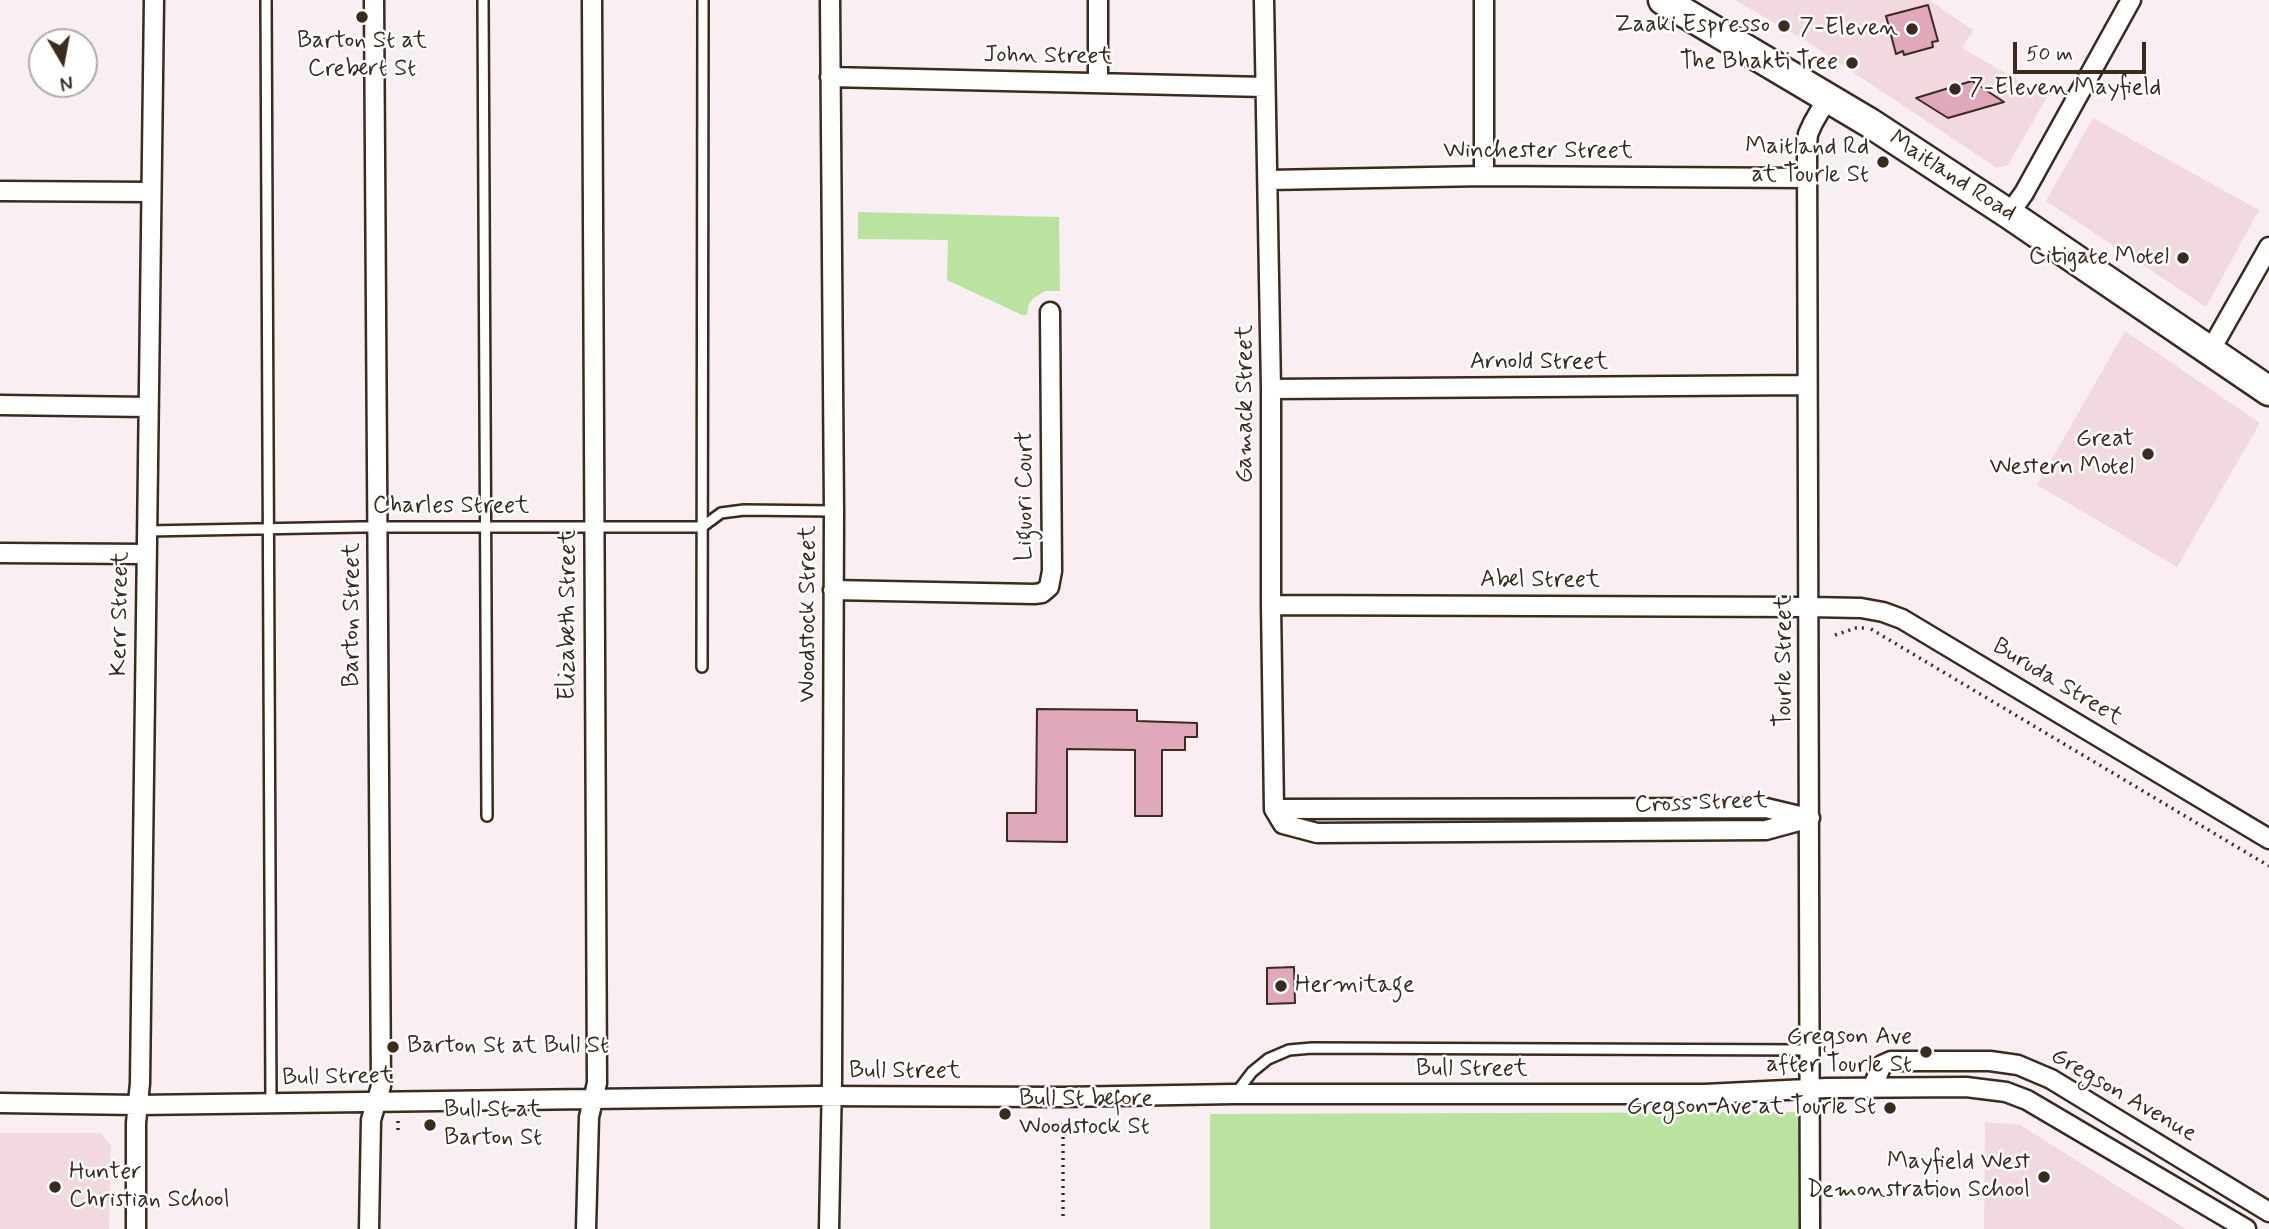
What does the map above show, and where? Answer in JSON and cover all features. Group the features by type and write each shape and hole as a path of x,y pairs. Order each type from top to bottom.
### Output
{"main road":[{"name":"Maitland Road","path":"1663,0 1828,97 2009,214 2269,391"}],"street":[{"name":"Kerr Street","path":"136,1229 153,0"},
{"name":"Barton Street","path":"369,1229 371,1120 381,1086 374,0"},
{"name":"Elizabeth Street","path":"586,1229 589,1117 597,1077 592,0"},
{"name":"Woodstock Street","path":"829,1229 834,511 830,0"},
{"path":"1098,0 1098,83"},
{"name":"Gamack Street","path":"1264,0 1271,389 1274,808"},
{"path":"1484,176 1485,0"},
{"path":"2009,214 2024,193 2131,0"},
{"name":"John Street","path":"830,77 1265,87"},
{"name":"Tourle Street","path":"1810,1229 1808,134 1828,97"},
{"name":"Winchester Street","path":"1268,180 1484,176 1808,178"},
{"path":"0,191 150,192"},
{"path":"2210,351 2269,247"},
{"name":"Liguori Court","path":"833,590 1034,594 1042,593 1049,587 1052,571 1050,312"},
{"name":"Arnold Street","path":"1271,389 1807,385"},
{"path":"0,405 148,407"},
{"path":"0,553 146,554"},
{"name":"Abel Street","path":"1271,605 1809,607"},
{"name":"Buruda Street","path":"1809,607 1861,608 1902,619 2269,839"},
{"name":"Cross Street","path":"1274,808 1766,808 1810,818"},
{"name":"Gregson Avenue","path":"1872,1088 1882,1065 1891,1061 1990,1061 2018,1065 2051,1079 2269,1212"},
{"path":"1810,1088 1966,1087 2006,1092 2027,1100 2246,1229"},
{"name":"Bull Street","path":"0,1102 138,1105 832,1096 1705,1094 1810,1088"}],"lane":[{"path":"266,0 271,1103"},
{"path":"483,0 487,816"},
{"path":"702,667 703,0"},
{"name":"Charles Street","path":"147,531 484,526 702,527 721,513 744,510 834,511"},
{"path":"1234,1094 1252,1072 1268,1059 1289,1050 1312,1048 1808,1050"}],"path":[{"name":"Buruda Street","path":"1835,635 1856,628 1870,628 1882,633 2269,866"},
{"path":"1063,1119 1063,1216"}],"shaded area":[{"name":"7-Eleven Mayfield","path":"1735,0 1929,0 1973,30 1962,48 2047,97 2008,165 1997,168 1806,41"},
{"name":"Citigate Motel","path":"2093,118 2259,210 2206,307 2046,201"},
{"name":"Great Western Motel","path":"2125,331 2260,423 2177,567 2037,485"},
{"name":"Mayfield West Demonstration School","path":"1985,1122 2020,1125 2186,1229 1984,1229"},
{"name":"Hunter Christian School","path":"0,1133 101,1133 111,1146 109,1229 0,1229"}],"green space":[{"path":"858,212 1059,217 1060,291 1045,291 1029,304 1027,315 1022,315 947,280 948,240 858,239"},
{"path":"1799,1112 1799,1229 1210,1229 1210,1114"}],"building":[{"name":"7-Eleven","path":"1928,5 1938,41 1932,42 1933,47 1904,55 1903,51 1896,54 1886,16"},
{"path":"1972,81 2004,102 1948,118 1916,98"},
{"path":"1037,709 1137,710 1137,721 1197,723 1197,737 1185,737 1185,750 1162,750 1162,816 1135,816 1135,750 1067,749 1067,842 1007,841 1007,813 1036,813"},
{"name":"Hermitage","path":"1294,967 1295,1003 1267,1004 1267,968"}],"place":[{"name":"Barton St at Crebert St","path":"362,17"},
{"name":"Zaaki Espresso","path":"1784,26"},
{"name":"7-Eleven","path":"1912,29"},
{"name":"The Bhakti Tree","path":"1852,63"},
{"name":"7-Eleven Mayfield","path":"1955,89"},
{"name":"Maitland Rd at Tourle St","path":"1883,162"},
{"name":"Citigate Motel","path":"2183,258"},
{"name":"Great Western Motel","path":"2148,454"},
{"name":"Hermitage","path":"1281,986"},
{"name":"Barton St at Bull St","path":"393,1047"},
{"name":"Gregson Ave after Tourle St","path":"1926,1052"},
{"name":"Gregson Ave at Tourle St","path":"1890,1108"},
{"name":"Bull St before Woodstock St","path":"1005,1114"},
{"name":"Bull St at Barton St","path":"430,1125"},
{"name":"Mayfield West Demonstration School","path":"2044,1177"},
{"name":"Hunter Christian School","path":"55,1187"}]}
